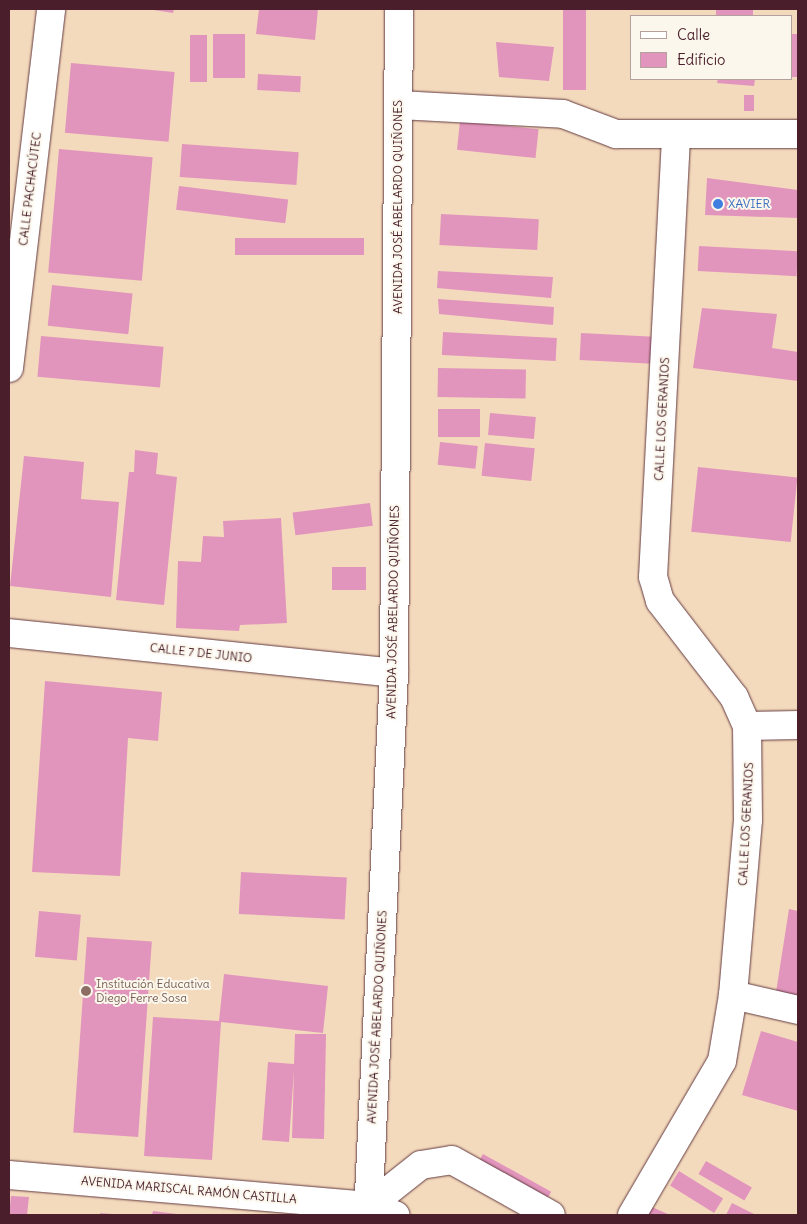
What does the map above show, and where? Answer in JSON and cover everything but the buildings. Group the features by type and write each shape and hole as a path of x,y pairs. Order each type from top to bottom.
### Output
{"street":[{"name":"CALLE PACHACÚTEC","path":"9,368 51,9"},
{"name":"AVENIDA JOSÉ ABELARDO QUIÑONES","path":"368,1210 394,672 399,9"},
{"path":"399,105 563,114 616,134 676,136 798,134"},
{"name":"CALLE LOS GERANIOS","path":"632,1215 722,1061 733,995 748,820 748,726 734,697 660,600 653,576 676,136"},
{"name":"CALLE 7 DE JUNIO","path":"9,633 394,672"},
{"path":"748,726 798,725"},
{"path":"733,995 798,1010"},
{"path":"368,1210 422,1165 452,1160 551,1215"},
{"name":"AVENIDA MARISCAL RAMÓN CASTILLA","path":"9,1175 368,1210 395,1215"}],"place":[{"name":"XAVIER","path":"718,204"},
{"name":"Institución Educativa Diego Ferre Sosa","path":"86,991"}]}
